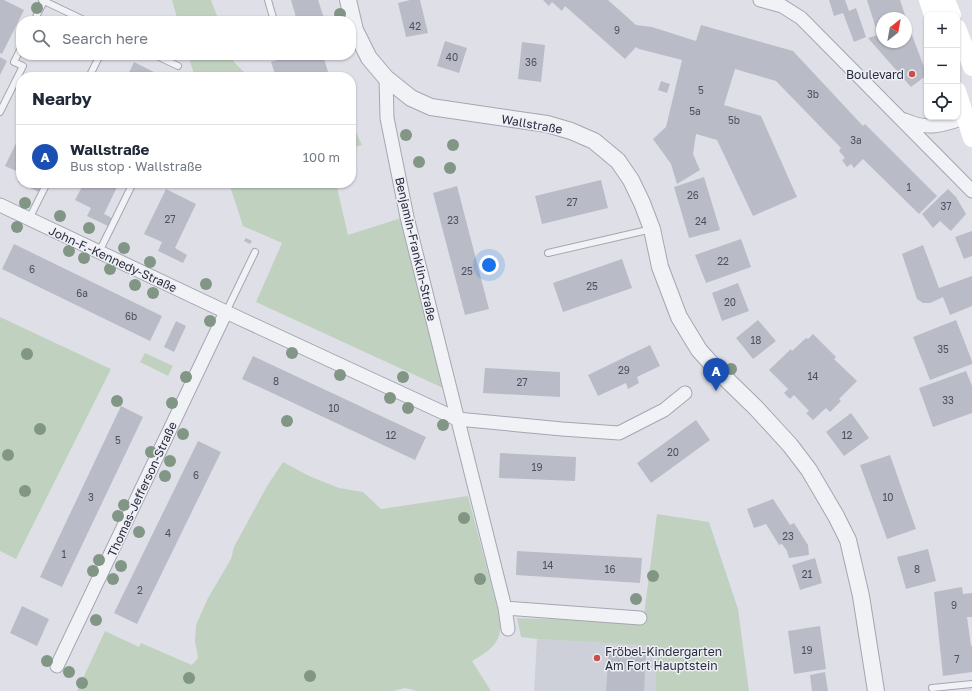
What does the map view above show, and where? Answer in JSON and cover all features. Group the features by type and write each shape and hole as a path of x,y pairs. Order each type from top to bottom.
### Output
{"main road":[{"path":"928,0 931,12"},
{"path":"946,0 951,12"},
{"path":"960,36 972,67"},
{"path":"960,98 969,120 972,138"}],"street":[{"name":"Wallstraße","path":"348,0 351,16"},
{"path":"760,0 782,6 801,18 972,191"},
{"name":"Wallstraße","path":"356,34 369,58 386,78 410,98 431,107 547,124 571,131 594,141 618,161 631,180 642,203 652,230 660,267 679,317 699,350 756,408 809,470 848,540 861,596 876,691"},
{"name":"Benjamin-Franklin-Straße","path":"386,78 387,118 407,217 505,608 508,629"},
{"path":"902,119 924,126 936,126 969,120"},
{"name":"John-F.-Kennedy-Straße","path":"0,206 226,312"},
{"path":"226,312 457,418 562,430 619,433 664,410 685,393"},
{"name":"Thomas-Jefferson-Straße","path":"57,666 226,312"},
{"path":"505,608 640,618"}],"lane":[{"path":"36,16 43,0 76,16"},
{"path":"268,0 273,16"},
{"path":"16,58 14,62 23,66 20,72"},
{"path":"92,72 98,60"},
{"path":"165,60 178,66"},
{"path":"0,112 16,80"},
{"path":"29,219 44,188"},
{"path":"99,252 131,188"},
{"path":"548,253 652,230"},
{"path":"226,312 255,252"},
{"path":"932,688 972,684"}],"shaded area":[{"name":"Fröbel-Kindergarten Am Fort Hauptstein","path":"537,639 658,646 655,691 534,691"}],"green space":[{"path":"172,0 211,0 217,16 177,16"},
{"path":"190,60 233,60 244,72 193,72"},
{"path":"356,132 362,145 356,147"},
{"path":"231,188 337,188 348,235 401,218 443,388 256,302 282,243 243,226"},
{"path":"0,317 111,369 16,559 0,551"},
{"path":"145,353 173,366 168,376 140,362"},
{"path":"283,462 309,476 339,488 363,492 381,509 468,496 500,618 500,633 494,644 485,653 472,661 491,691 417,691 405,688 393,691 77,691 105,631 139,647 141,643 192,665 198,658 195,641 196,625 208,598 231,559 234,547 267,486"},
{"path":"657,514 709,522 738,609 749,691 655,691 658,646 521,637 517,618 643,622"}],"building":[{"path":"0,0 4,0 24,10 21,16 16,16 16,26 2,54 0,53"},
{"path":"291,0 318,0 323,16 296,16"},
{"path":"410,0 420,0 428,33 406,37 398,3"},
{"path":"543,0 608,0 636,25 652,27 696,41 701,25 793,51 863,126 865,124 937,196 919,214 863,159 854,168 851,164 847,167 842,160 845,158 839,151 841,148 776,81 735,69 724,105 761,116 797,197 753,216 717,140 696,134 693,154 700,170 677,184 671,164 653,139 666,127 682,60 636,47 625,59 565,6 562,11 552,2 549,6"},
{"path":"829,0 845,0 849,11 856,8 866,37 854,42 843,13 834,16"},
{"path":"867,0 900,0 904,12 876,12 876,29"},
{"path":"912,35 924,67 924,77 911,87 877,48 912,48"},
{"path":"876,36 876,47 868,38"},
{"path":"445,41 467,48 459,73 437,66"},
{"path":"522,42 545,45 541,82 518,79"},
{"path":"0,57 7,61 0,75"},
{"path":"278,60 324,60 328,72 274,72 271,62"},
{"path":"134,62 154,72 129,72"},
{"path":"661,81 670,84 667,93 658,90"},
{"path":"16,143 16,171 5,166"},
{"path":"704,177 720,230 689,238 674,187"},
{"path":"601,180 608,208 542,224 535,196"},
{"path":"457,186 489,309 465,315 433,193"},
{"path":"31,188 43,188 41,193"},
{"path":"81,188 117,188 104,214 114,219 110,227 87,216 91,208 75,200"},
{"path":"166,189 196,204 175,248 187,255 183,263 158,251 162,242 144,234"},
{"path":"948,189 956,197 966,214 951,231 940,221 933,228 922,214"},
{"path":"972,231 972,256 964,259 955,237"},
{"path":"246,238 252,241 250,244 244,241"},
{"path":"741,239 751,267 706,283 695,255"},
{"path":"14,244 162,316 150,341 2,269"},
{"path":"923,245 939,288 972,276 972,306 950,315 943,297 930,303 923,303 917,299 902,254"},
{"path":"622,259 632,288 563,312 553,283"},
{"path":"738,283 749,311 722,321 712,293"},
{"path":"758,320 776,341 753,359 736,338"},
{"path":"956,320 972,364 930,380 913,337"},
{"path":"176,321 186,326 174,352 164,347"},
{"path":"813,334 836,357 834,359 857,381 839,399 841,401 830,412 826,408 813,420 806,413 809,411 794,395 790,399 784,393 788,389 769,370 791,349 792,351 806,338 808,339"},
{"path":"650,345 660,366 637,377 639,383 628,389 626,383 598,396 588,375"},
{"path":"253,356 426,437 415,460 242,379"},
{"path":"485,368 560,372 560,397 483,393"},
{"path":"966,371 972,386 972,413 933,427 919,388"},
{"path":"121,406 143,417 62,587 40,577"},
{"path":"851,413 869,438 844,456 826,432"},
{"path":"696,420 710,440 651,483 637,463"},
{"path":"198,441 221,452 137,624 114,613"},
{"path":"500,453 576,457 575,481 499,478"},
{"path":"890,455 916,529 887,539 860,465"},
{"path":"773,499 790,525 794,523 808,545 809,555 789,558 787,551 782,544 779,545 766,524 754,528 747,509"},
{"path":"928,549 936,581 906,589 897,557"},
{"path":"517,551 642,558 640,583 516,575"},
{"path":"815,558 822,583 800,590 792,565"},
{"path":"962,587 963,594 972,593 972,617 967,617 972,646 972,672 943,676 934,592"},
{"path":"22,606 49,619 37,646 10,633"},
{"path":"820,626 826,669 794,674 788,631"},
{"path":"609,649 646,652 644,691 606,691"},
{"path":"825,672 828,691 812,691 810,675"}],"place":[{"name":"Boulevard","path":"912,74"},
{"name":"Wallstraße","path":"716,391"},
{"name":"Fröbel-Kindergarten Am Fort Hauptstein","path":"597,658"}]}
